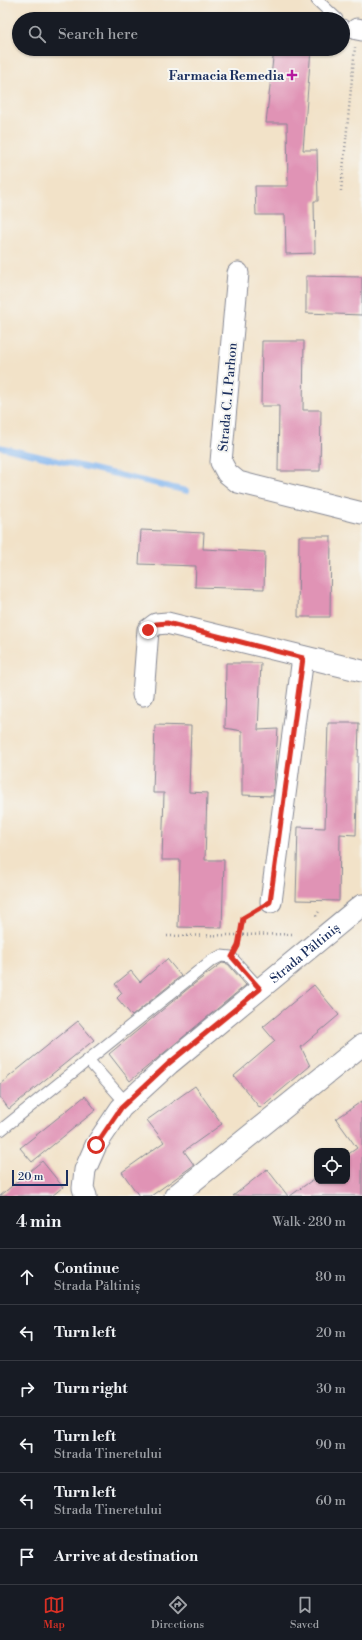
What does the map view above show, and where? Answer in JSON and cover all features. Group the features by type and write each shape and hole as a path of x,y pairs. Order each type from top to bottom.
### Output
{"street":[{"name":"Strada C. I. Parhon","path":"238,273 221,462 227,473 238,482 362,513"},
{"path":"143,695 148,630 156,624 167,623 303,658 362,671"},
{"path":"270,902 303,658"},
{"name":"Strada Păltiniș","path":"86,1196 83,1188 85,1170 96,1145 126,1104 168,1064 362,905"},
{"path":"175,1196 362,1045"}],"lane":[{"path":"317,0 330,12"},
{"path":"1,1130 211,961 221,956 232,957 260,989"},
{"path":"88,1060 126,1104"}],"path":[{"path":"341,191 354,28"},
{"path":"232,957 238,946 243,918 270,902"},
{"path":"312,923 320,910"},
{"path":"167,936 302,933"}],"building":[{"path":"273,56 310,56 303,150 317,150 318,201 314,201 315,253 286,254 285,215 256,215 255,186 288,186 287,123 266,123"},
{"path":"306,276 362,277 362,315 306,313"},
{"path":"262,341 304,341 303,410 321,410 320,471 278,471 279,406 261,406"},
{"path":"141,530 204,533 203,549 265,552 264,589 195,587 196,566 139,564"},
{"path":"299,536 331,536 330,617 298,617"},
{"path":"226,663 261,663 258,730 278,729 273,796 242,795 242,731 225,728"},
{"path":"328,723 359,723 356,835 340,834 339,901 296,900 298,827 325,828"},
{"path":"155,725 191,726 189,792 207,793 205,860 224,860 222,928 178,927 180,860 162,860 164,793 153,793"},
{"path":"167,959 181,976 132,1016 117,998 122,993 115,984 131,971 140,982"},
{"path":"222,963 228,964 246,985 130,1081 109,1054 190,987"},
{"path":"314,985 339,1015 301,1047 310,1066 260,1108 234,1076 275,1041 263,1027"},
{"path":"78,1021 94,1040 9,1109 0,1097 0,1084"},
{"path":"195,1086 222,1124 184,1151 194,1165 151,1196 139,1196 122,1172 164,1142 147,1120"},
{"path":"85,1096 96,1110 32,1162 20,1148"},
{"path":"362,1101 362,1196 290,1196 311,1181 314,1181 314,1184 350,1184 350,1153 357,1148 336,1119"},
{"path":"42,1161 63,1187 52,1196 0,1196"},
{"path":"267,1169 288,1196 233,1196"}],"waterway":[{"path":"0,447 187,491"}],"place":[{"name":"Farmacia Remedia","path":"292,75"}],"route":[{"path":"96,1145 121,1108 168,1064 260,989 232,957 238,946 243,918 270,902 303,658 167,623 156,624 148,630"}]}
